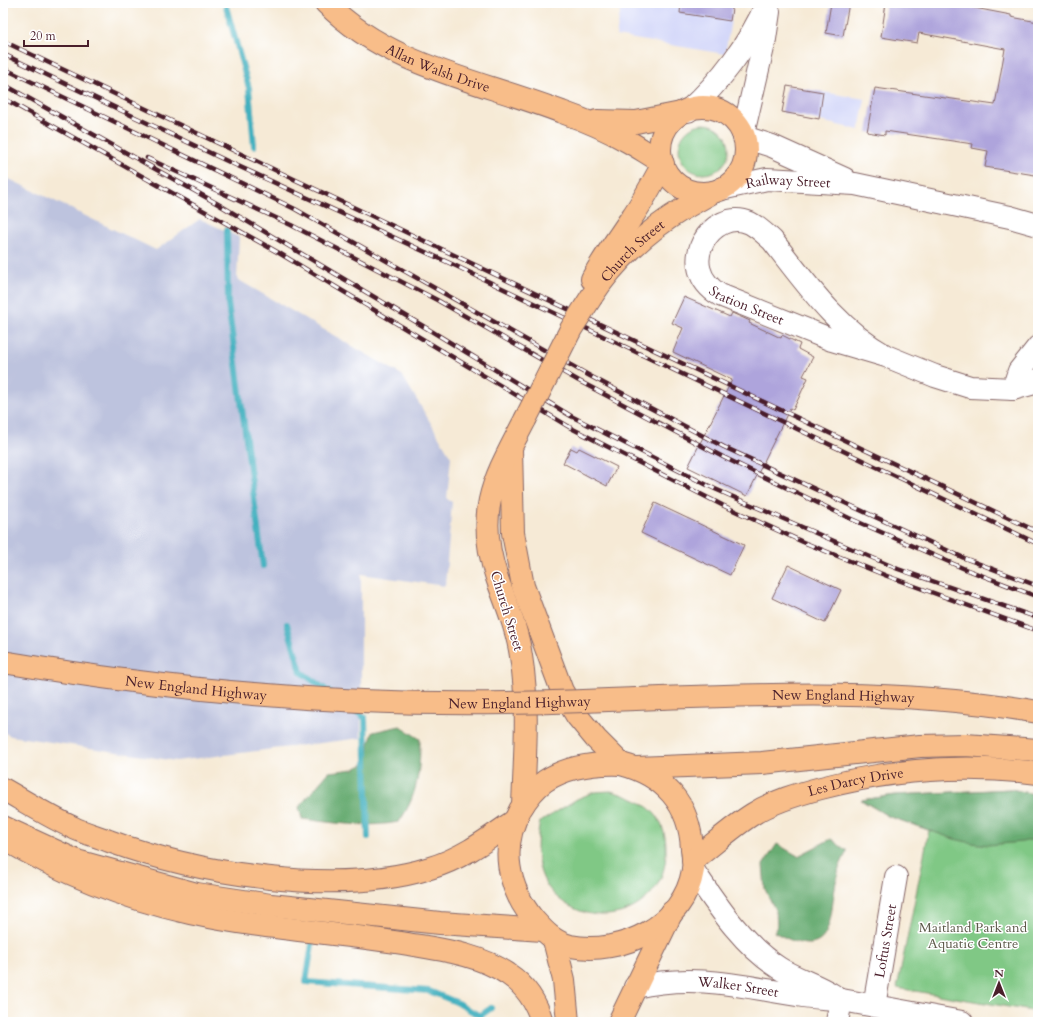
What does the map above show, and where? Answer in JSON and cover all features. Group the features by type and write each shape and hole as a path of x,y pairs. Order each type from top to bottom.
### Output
{"main road":[{"name":"Allan Walsh Drive","path":"326,3 336,13 380,44 424,65 563,112 588,119 624,123 685,112"},
{"path":"704,108 721,111 734,120 743,136 746,154 744,163 736,178 717,190 695,192 678,185 666,172 662,163 661,148 663,134 674,119 685,112 704,108"},
{"name":"Allan Walsh Drive","path":"563,112 608,131 662,163"},
{"name":"Church Street","path":"519,813 526,720 521,656 508,604 492,560 488,530 488,508 498,472 589,295 607,252 633,217 662,163"},
{"name":"Church Street","path":"589,295 611,270 639,243 684,208 717,190"},
{"name":"Church Street","path":"511,447 513,533 524,586 531,607 562,691 577,716 596,739 628,766"},
{"name":"New England Highway","path":"3,662 140,683 211,691 383,703 507,703 828,694 890,696 963,702 1038,712"},
{"path":"672,912 656,928 635,940 620,945 603,948 569,946 548,935 529,914 519,898 511,876 507,856 508,838 519,813 532,792 545,781 566,770 587,765 628,766 762,763 920,746 965,746 1038,750"},
{"path":"619,1022 672,912 682,898 693,865 691,832 684,812 664,784 651,775 628,766"},
{"name":"Les Darcy Drive","path":"693,865 753,814 794,795 856,779 915,770 970,768 1038,773"},
{"path":"3,789 73,828 147,855 213,870 275,878 322,881 402,875 430,868 466,852 519,813"},
{"path":"3,827 77,861 197,894 271,905 548,935"},
{"path":"3,838 42,860 94,883 141,900 189,913 258,926 383,940 473,957 509,974 524,988 535,1002 542,1022"},
{"path":"548,935 564,980 568,1022"}],"street":[{"path":"685,112 706,94 737,54 752,32 766,3"},
{"path":"743,136 765,39 770,3"},
{"name":"Railway Street","path":"743,136 772,146 855,184"},
{"name":"Railway Street","path":"717,190 767,179 855,184 1038,225"},
{"name":"Railway Street","path":"984,212 1018,225 1038,241"},
{"name":"Station Street","path":"886,356 866,345 837,320 772,240 761,230 749,223 739,221 727,222 709,233 702,242 699,252 698,266 703,279 711,290 720,295 832,340 886,356 935,376 970,387 1012,389 1035,383 1038,380"},
{"path":"1012,389 1019,371 1038,347"},
{"name":"Walker Street","path":"693,865 735,929 762,954 779,968 822,988 841,1000"},
{"name":"Loftus Street","path":"874,1006 896,877"},
{"name":"Walker Street","path":"635,987 656,983 700,980 741,984 962,1022"},
{"path":"837,1022 841,1000"}],"shaded area":[{"path":"622,3 734,3 725,54 616,36"},
{"path":"787,86 865,99 859,130 782,112"},
{"path":"3,176 156,250 200,219 239,237 237,279 402,375 451,457 447,499 452,502 445,586 361,574 361,738 176,761 11,736 3,732"}],"green space":[{"path":"704,124 718,128 725,135 729,149 725,163 718,170 704,174 690,170 683,163 679,149 683,135 690,128"},
{"path":"400,726 420,739 417,782 410,802 399,822 363,825 302,819 299,807 329,772 354,769 368,762 369,744 373,732"},
{"name":"Maitland Park and Aquatic Centre","path":"1011,789 1038,795 1038,1012 897,988 929,830 888,816 861,800 896,795"},
{"path":"1011,789 1038,795 1038,838 1022,842 988,845 972,843 954,839 888,816 861,800 896,795"},
{"path":"611,791 643,804 658,818 663,828 666,847 664,868 657,886 645,900 630,909 613,914 594,914 576,909 558,898 551,891 545,882 538,863 538,832 540,822 577,799 594,792"},
{"path":"831,839 847,851 840,865 830,920 826,932 820,940 810,944 795,942 774,932 777,926 776,912 765,889 763,865 777,844 798,856"}],"building":[{"path":"681,3 733,3 730,21 680,13"},
{"path":"831,3 849,3 843,36 826,33"},
{"path":"886,3 959,3 959,5 1038,22 1038,161 1035,175 985,167 988,151 972,148 973,144 885,131 885,135 867,132 875,88 995,105 1005,49 919,33 917,43 881,37"},
{"path":"787,86 823,92 819,119 782,112"},
{"path":"684,297 730,317 732,313 781,338 782,335 800,344 798,349 813,357 803,376 808,378 793,410 790,408 747,496 688,467 732,380 673,352 683,328 672,323"},
{"path":"571,448 577,451 579,448 617,467 607,486 563,463"},
{"path":"655,503 744,545 730,575 641,533"},
{"path":"788,565 841,590 825,623 772,598"}],"waterway":[{"path":"225,3 249,88 254,146"},
{"path":"227,230 228,303 263,566"},
{"path":"287,624 301,672 329,692"},
{"path":"350,707 365,718 368,837"},
{"path":"313,938 306,982 429,991 456,1002 480,1016"},
{"path":"480,1022 480,1016 491,1008"}],"railway":[{"path":"3,41 1038,532"},
{"path":"3,54 227,161 456,266 1038,544"},
{"path":"3,68 295,209 590,376 724,447 964,558 1038,586"},
{"path":"3,84 218,204 571,416 715,489 898,569 1038,618"},
{"path":"3,98 279,253 571,428 722,505 803,542 887,576 1038,631"},
{"path":"147,158 291,225 437,300 579,381 723,457 849,518 965,569 1038,597"}]}
